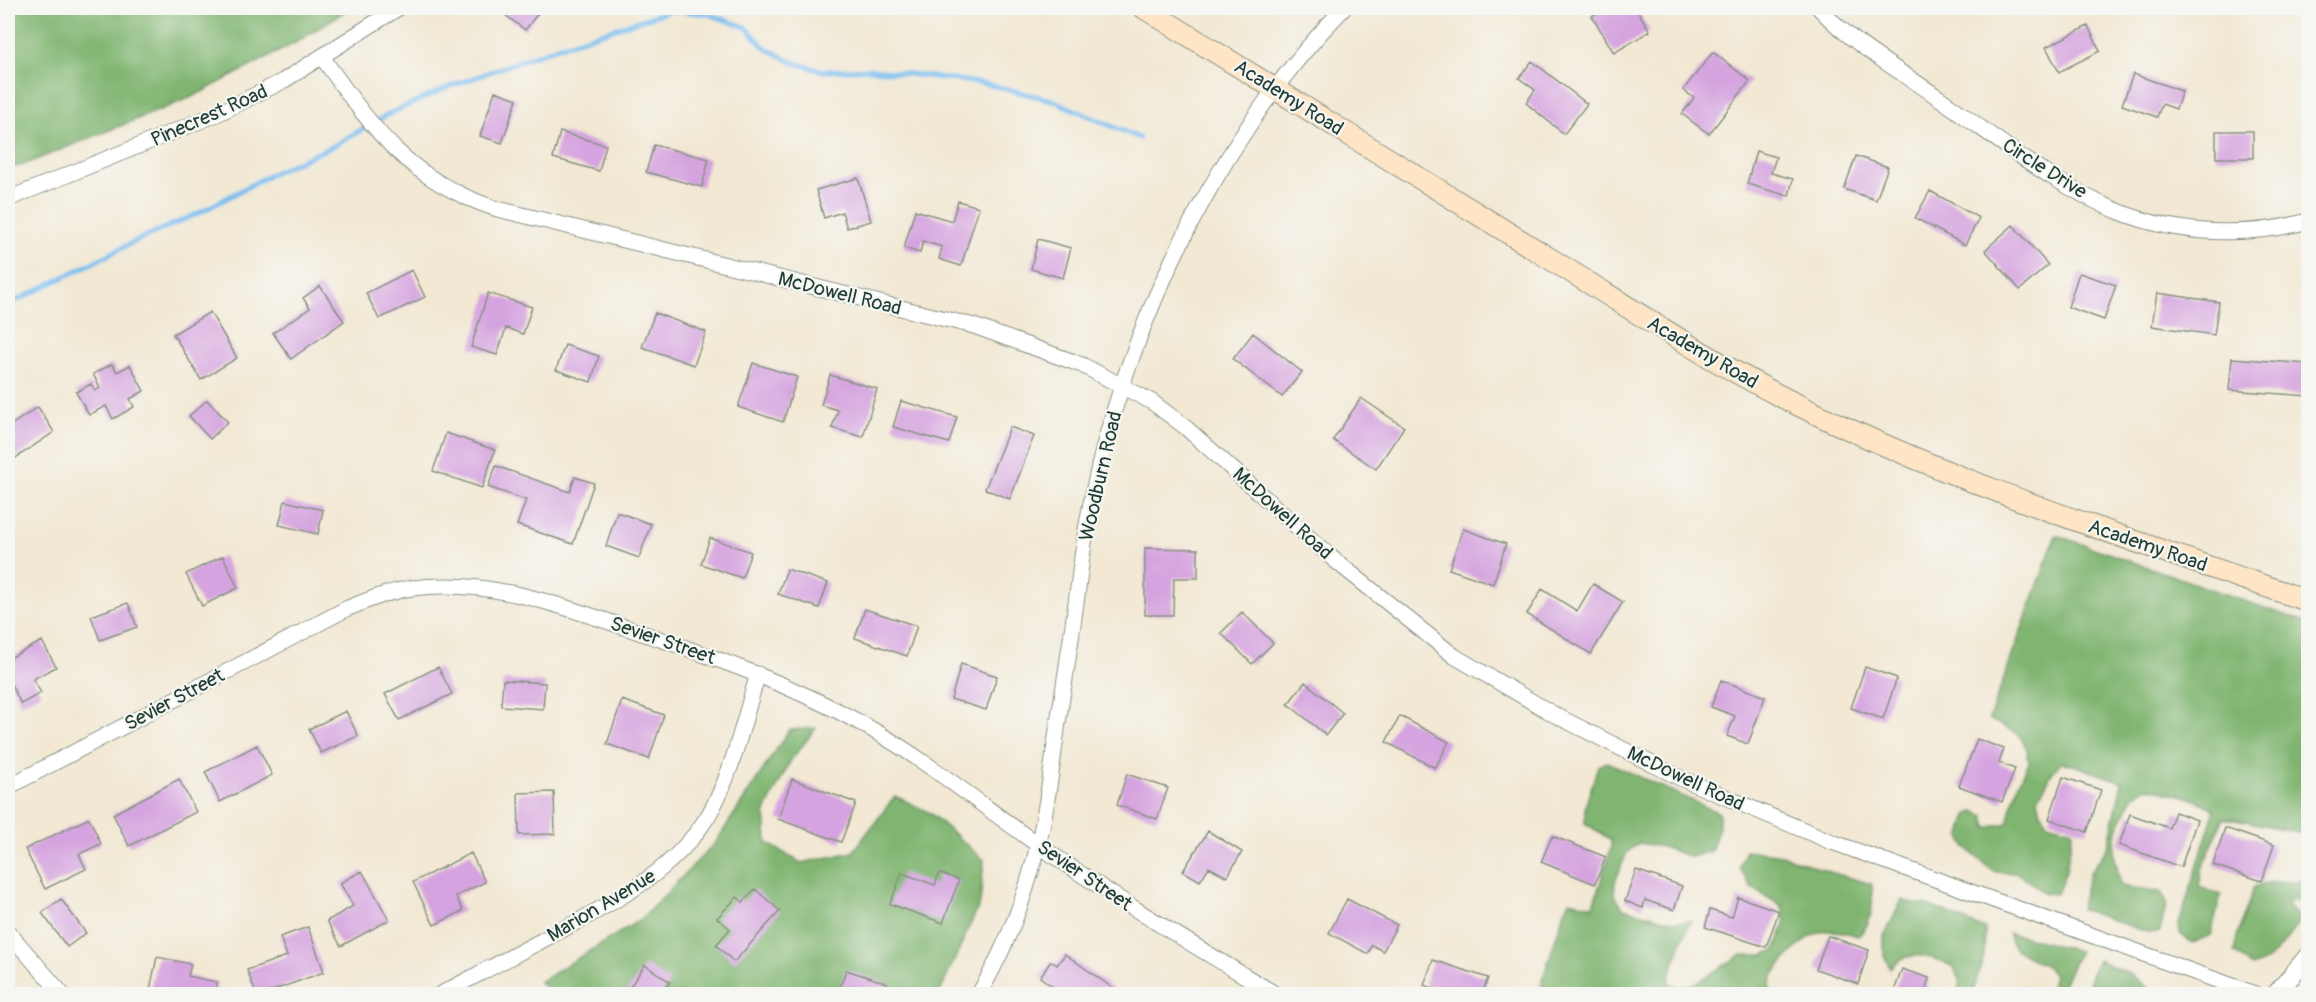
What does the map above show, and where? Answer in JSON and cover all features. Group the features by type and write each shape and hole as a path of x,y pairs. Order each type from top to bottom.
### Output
{"main road":[{"name":"Academy Road","path":"1144,8 1465,208 1726,367 1780,396 1855,432 1977,485 2308,601"}],"street":[{"name":"Pinecrest Road","path":"8,199 217,114 275,85 398,8"},
{"name":"Woodburn Road","path":"979,994 1012,926 1038,845 1088,521 1101,457 1123,386 1168,268 1235,146 1274,87 1344,8"},
{"name":"Circle Drive","path":"1819,8 1856,40 2057,180 2117,210 2134,217 2182,228 2244,232 2308,221"},
{"name":"McDowell Road","path":"322,57 361,111 405,159 429,178 470,200 506,211 974,326 1082,366 1152,402 1184,426 1332,558 1454,656 1555,716 1680,778 1832,842 2254,994"},
{"name":"Sevier Street","path":"8,787 348,608 411,588 471,586 500,590 592,616 714,657 808,696 866,726 911,753 1038,845 1142,914 1275,994"},
{"name":"Marion Avenue","path":"441,994 607,906 655,875 678,855 708,816 723,788 758,675"},
{"path":"8,932 62,994"},
{"path":"2276,994 2308,956"}],"green space":[{"path":"8,8 350,8 295,43 192,97 23,165 8,168"},
{"path":"2056,535 2308,623 2308,834 2235,819 2223,819 2202,869 2199,887 2221,895 2211,935 2193,943 2180,934 2179,924 2215,809 2188,797 2147,787 2133,796 2117,830 2114,853 2121,886 2161,892 2167,903 2160,931 2150,933 2080,909 2089,874 2108,847 2122,782 2061,762 2052,773 2038,799 2041,813 2047,823 2073,830 2066,870 2057,894 2045,893 2017,873 1994,872 1965,847 1961,835 1967,815 1975,811 1984,816 1987,828 2008,823 2019,783 2029,762 2027,749 2019,735 1989,719"},
{"path":"816,728 791,760 765,811 767,843 801,863 853,852 895,796 930,813 984,860 980,903 939,994 555,994 539,982 640,920 716,842 789,730"},
{"path":"1607,762 1719,813 1719,827 1711,851 1691,857 1663,847 1639,843 1627,852 1615,882 1614,895 1623,908 1675,922 1691,921 1681,942 1669,980 1671,985 1681,988 1696,983 1741,955 1763,955 1775,950 1785,923 1782,906 1752,888 1739,868 1746,850 1782,855 1872,884 1872,905 1867,925 1858,936 1831,931 1821,932 1807,940 1777,970 1770,985 1772,994 1555,994 1541,985 1564,912 1570,901 1593,906 1611,848 1611,840 1585,823 1585,807 1598,766"},
{"path":"2308,874 2308,901 2290,901 2287,905 2301,919 2274,954 2252,967 2234,952 2254,887 2267,883 2300,881"},
{"path":"1902,900 1928,905 1985,929 1984,956 1972,994 1956,994 1960,983 1954,967 1929,957 1904,958 1890,968 1884,955 1884,936"},
{"path":"2009,933 2079,951 2061,994 2049,994 2054,975 2045,966 2016,949 2012,945"},
{"path":"2098,960 2133,976 2154,994 2102,994 2091,991 2089,981"}],"building":[{"path":"496,8 542,8 525,30"},
{"path":"1605,8 1636,8 1650,31 1614,53 1592,16"},
{"path":"2088,26 2100,51 2059,72 2046,47"},
{"path":"1713,52 1750,81 1709,134 1682,114 1694,98 1683,90"},
{"path":"1532,61 1587,104 1564,134 1526,103 1535,90 1519,78"},
{"path":"2133,74 2182,91 2176,109 2162,104 2157,117 2122,105"},
{"path":"495,91 517,99 502,143 480,136"},
{"path":"2216,131 2253,131 2253,158 2216,158"},
{"path":"560,132 606,145 599,171 553,158"},
{"path":"654,145 709,159 702,187 646,172"},
{"path":"1756,151 1776,157 1771,173 1793,179 1789,196 1747,184"},
{"path":"1856,156 1888,167 1876,200 1844,189"},
{"path":"858,178 871,221 847,228 842,212 824,218 816,190"},
{"path":"1930,191 1979,218 1965,245 1915,218"},
{"path":"958,201 979,207 961,266 939,259 942,247 923,241 920,253 904,248 915,210 952,221"},
{"path":"2013,225 2048,265 2020,290 1985,250"},
{"path":"1038,239 1071,248 1063,278 1031,269"},
{"path":"412,270 425,297 379,319 366,293"},
{"path":"2079,273 2116,285 2104,320 2068,307"},
{"path":"320,286 344,321 291,359 273,333 310,308 303,298"},
{"path":"488,293 532,307 523,334 506,328 497,355 471,347"},
{"path":"2157,293 2219,302 2214,335 2152,326"},
{"path":"210,312 237,358 201,380 173,334"},
{"path":"655,313 706,332 694,365 642,347"},
{"path":"1253,333 1302,372 1282,397 1233,359"},
{"path":"565,345 599,356 591,382 556,370"},
{"path":"2232,358 2308,364 2308,396 2229,390"},
{"path":"753,363 797,377 783,422 738,407"},
{"path":"112,364 117,372 130,365 144,391 130,399 134,407 113,419 106,406 89,415 76,392 91,384 95,391 100,388 93,374"},
{"path":"830,375 877,389 863,437 832,428 838,410 821,405"},
{"path":"1361,398 1404,427 1376,469 1333,440"},
{"path":"207,400 228,422 210,439 189,416"},
{"path":"901,401 957,417 949,443 893,427"},
{"path":"38,407 54,432 8,463 8,427"},
{"path":"1010,427 1034,436 1010,499 985,489"},
{"path":"446,433 495,450 482,488 433,471"},
{"path":"496,466 570,492 575,477 594,483 573,544 517,525 526,500 488,487"},
{"path":"285,501 323,510 318,534 279,525"},
{"path":"617,512 651,524 639,558 606,546"},
{"path":"1463,529 1506,544 1493,584 1449,569"},
{"path":"710,538 751,552 742,578 701,564"},
{"path":"1145,548 1198,549 1198,578 1174,578 1173,615 1145,615"},
{"path":"223,556 238,588 202,606 186,574"},
{"path":"787,569 828,583 819,608 778,594"},
{"path":"1593,584 1623,602 1591,654 1527,614 1542,589 1577,611"},
{"path":"128,603 137,627 100,640 91,616"},
{"path":"865,609 917,626 907,656 855,638"},
{"path":"1242,612 1273,643 1252,664 1221,633"},
{"path":"42,641 56,667 33,679 41,693 21,704 8,678 8,659"},
{"path":"961,664 997,676 986,710 951,699"},
{"path":"438,667 452,694 399,720 385,694"},
{"path":"1865,667 1897,678 1883,719 1851,708"},
{"path":"503,680 545,683 543,709 501,706"},
{"path":"1721,680 1765,697 1748,744 1727,736 1735,716 1711,707"},
{"path":"1305,682 1343,713 1326,735 1288,704"},
{"path":"622,700 664,715 649,759 607,744"},
{"path":"346,711 358,736 321,753 309,729"},
{"path":"1400,716 1449,742 1435,768 1386,742"},
{"path":"1977,739 2004,749 1999,763 2015,769 2002,802 1959,786"},
{"path":"257,745 272,775 220,802 205,772"},
{"path":"1127,774 1168,788 1157,819 1117,805"},
{"path":"2063,777 2101,790 2087,832 2049,819"},
{"path":"179,779 196,812 129,846 113,814"},
{"path":"792,779 856,803 841,842 778,819"},
{"path":"554,792 555,834 519,835 518,793"},
{"path":"2175,812 2197,820 2181,867 2119,845 2130,814 2169,828"},
{"path":"89,818 101,844 79,854 86,869 45,889 25,849"},
{"path":"2225,828 2274,845 2262,881 2213,865"},
{"path":"1208,831 1242,852 1227,877 1209,867 1200,881 1183,871"},
{"path":"1552,836 1606,857 1595,884 1541,862"},
{"path":"471,853 485,882 456,896 463,911 434,925 413,882"},
{"path":"1636,870 1682,886 1674,910 1645,900 1643,908 1625,901"},
{"path":"362,871 389,920 341,946 327,921 353,906 340,883"},
{"path":"902,873 935,885 939,873 959,880 943,923 890,904"},
{"path":"755,889 780,911 734,962 716,945 730,929 717,918 737,897 743,902"},
{"path":"1738,897 1779,911 1766,947 1705,927 1710,910 1732,917"},
{"path":"61,899 86,933 67,947 42,913"},
{"path":"1347,899 1397,925 1383,951 1372,945 1368,954 1329,933"},
{"path":"308,927 324,972 263,994 256,994 247,970 287,956 280,937"},
{"path":"1828,936 1869,950 1858,984 1816,969"},
{"path":"1065,954 1121,994 1045,994 1052,986 1040,977 1051,961 1057,965"},
{"path":"157,957 191,964 188,976 217,982 215,994 149,994"},
{"path":"1433,960 1488,978 1482,994 1449,994 1424,985"},
{"path":"645,965 670,982 661,994 625,994"},
{"path":"1902,969 1929,978 1926,988 1945,994 1893,994"},
{"path":"846,970 887,983 884,994 838,994"},
{"path":"2021,986 2043,994 2018,994"}],"waterway":[{"path":"8,305 142,238 199,213 275,172 331,147 391,113 449,87 558,47 672,10 708,14 746,27 764,47 792,62 823,71 869,69 981,83 1052,100 1139,138"}]}
